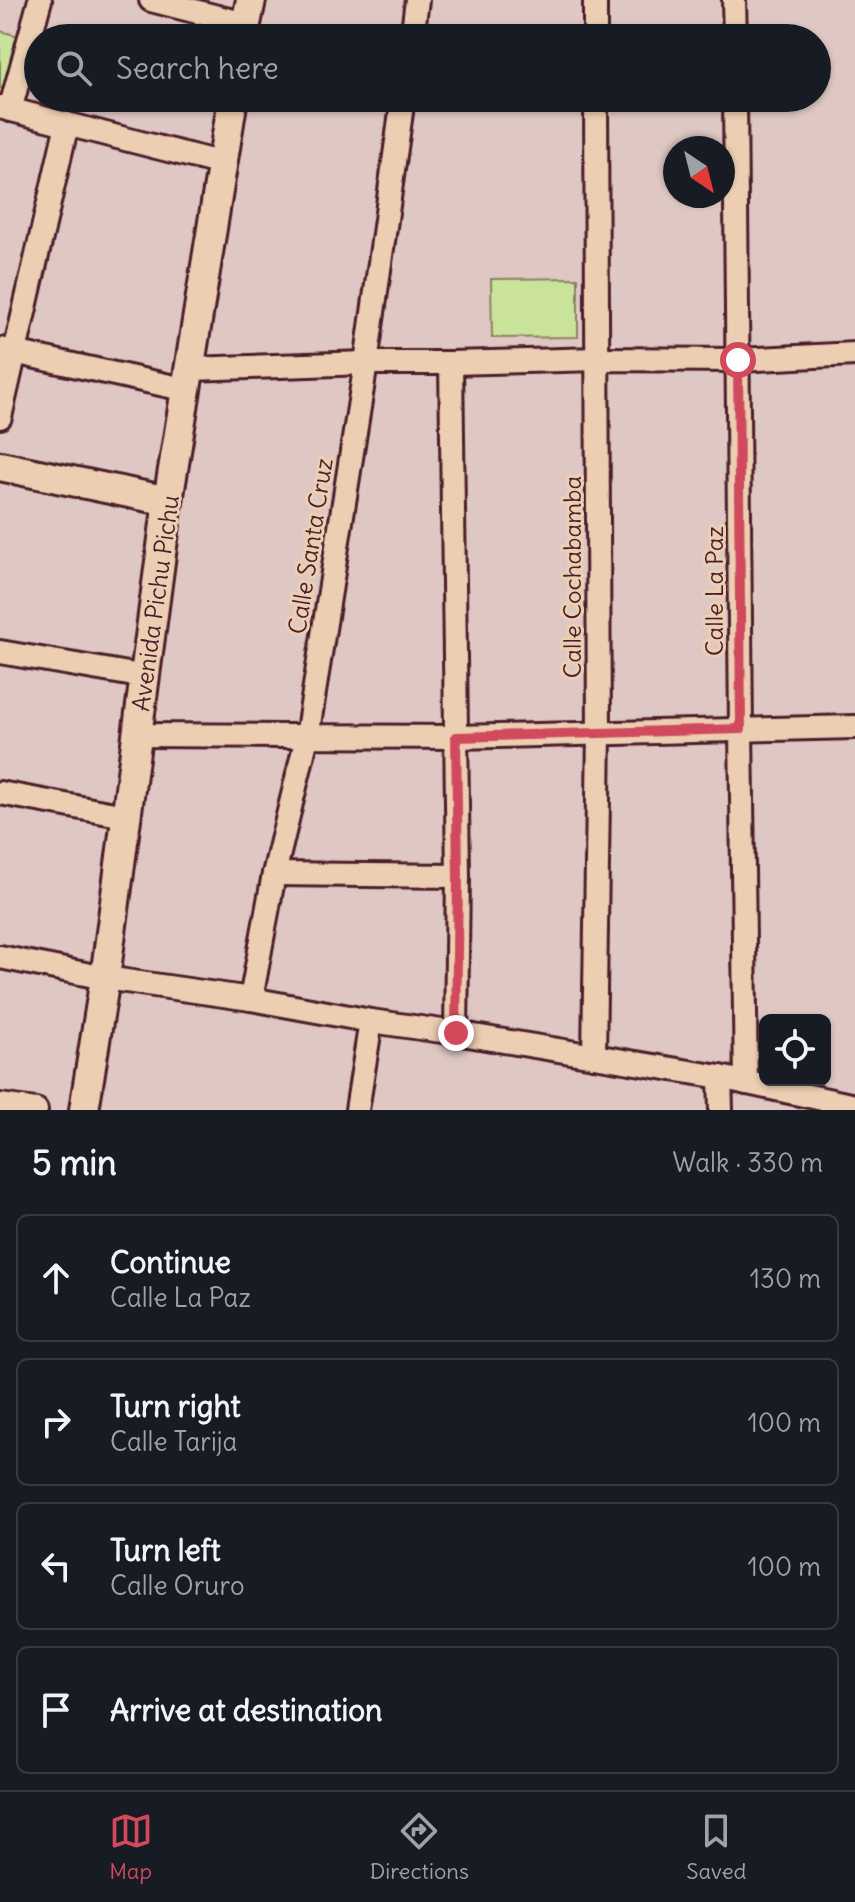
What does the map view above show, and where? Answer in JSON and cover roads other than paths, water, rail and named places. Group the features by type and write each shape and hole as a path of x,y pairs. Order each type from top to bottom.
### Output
{"street":[{"path":"32,24 40,0"},
{"path":"151,0 247,21"},
{"path":"414,24 417,0"},
{"path":"595,0 595,24"},
{"path":"734,0 735,24"},
{"path":"24,49 5,108 223,164"},
{"name":"Avenida Pichu Pichu","path":"84,1110 105,978 168,501 231,112"},
{"name":"Calle Santa Cruz","path":"251,999 274,874 307,737 366,363 401,112"},
{"name":"Calle Cochabamba","path":"594,1056 599,733 596,112"},
{"name":"Calle La Paz","path":"735,112 746,1083"},
{"path":"0,417 8,351 67,124"},
{"path":"8,351 189,380 366,363 738,360 855,354"},
{"path":"451,363 458,876 456,1033"},
{"path":"0,466 168,501"},
{"path":"0,652 146,677"},
{"path":"137,735 456,737 855,727"},
{"path":"0,793 125,816"},
{"path":"274,874 458,876"},
{"path":"0,957 105,978 251,999 720,1077 855,1106"},
{"path":"357,1110 371,1021"},
{"path":"720,1077 721,1110"},
{"path":"0,1105 36,1110"}]}
